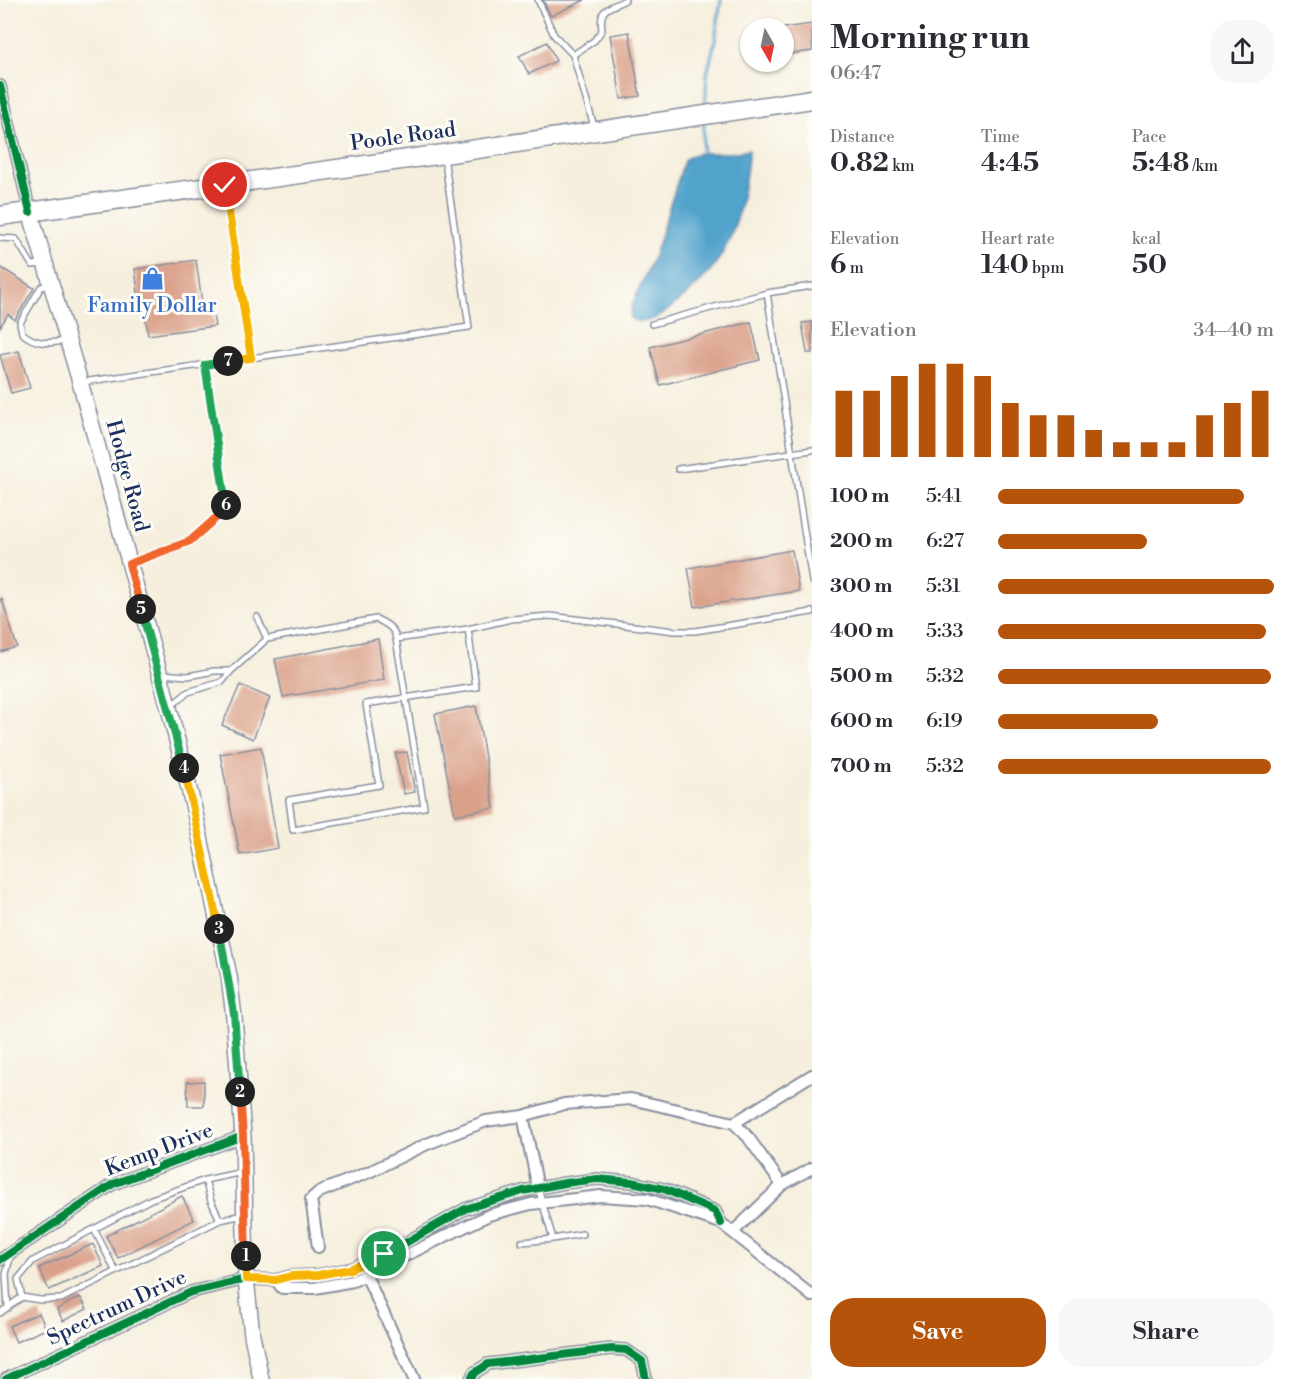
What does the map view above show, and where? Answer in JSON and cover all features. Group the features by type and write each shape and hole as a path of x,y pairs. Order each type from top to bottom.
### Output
{"main road":[{"name":"Poole Road","path":"0,216 444,154 812,99"},
{"name":"Hodge Road","path":"30,212 69,341 169,708 195,813 229,976 243,1136 246,1279 252,1335 261,1379"}],"street":[{"name":"Hodge Road","path":"0,86 30,212"},
{"path":"734,1123 812,1075"},
{"path":"318,1247 311,1199 319,1192 369,1172 427,1144 486,1121 523,1116 564,1104 631,1099 734,1123 748,1137 782,1185"},
{"path":"523,1116 538,1188"},
{"name":"Kemp Drive","path":"0,1260 113,1184 243,1136"},
{"path":"733,1232 782,1185 812,1168"},
{"path":"721,1223 715,1211 664,1189 632,1182 597,1179 538,1188 492,1199 465,1209 362,1265 318,1275 291,1276 276,1280 282,1288 315,1288 353,1281 489,1215 531,1204 601,1196 647,1199 721,1223 812,1296"},
{"path":"362,1265 414,1379"},
{"name":"Spectrum Drive","path":"6,1379 191,1292 246,1279 276,1280"},
{"path":"471,1379 474,1373 488,1364 610,1348 626,1350 642,1361 646,1379"}],"lane":[{"path":"538,0 554,35 573,55 596,131"},
{"path":"573,55 595,40 602,30 600,16 603,11 625,0"},
{"path":"80,382 469,327 444,154"},
{"path":"225,185 251,358"},
{"path":"0,238 16,239 32,264 46,263"},
{"path":"52,283 40,287 20,323 22,333 32,341 45,343 69,341"},
{"path":"652,324 768,293 812,286"},
{"path":"768,293 812,581"},
{"path":"129,564 190,541 226,509 205,365"},
{"path":"678,470 812,450"},
{"path":"396,639 549,616 675,631 695,631 812,612"},
{"path":"257,617 267,639"},
{"path":"169,708 188,692 222,682 231,670 267,639 376,620 384,622 395,632 396,639 406,698 424,807 293,830 289,800 379,785 366,704 406,698 476,687 468,629"},
{"path":"159,674 188,676 231,670"},
{"path":"22,1297 18,1279 33,1262 151,1199 205,1180 244,1172"},
{"path":"205,1180 220,1220"},
{"path":"538,1188 553,1239"},
{"path":"0,1313 22,1297 40,1300 61,1299 220,1220 245,1215"},
{"path":"94,1229 116,1272"},
{"path":"522,1242 582,1234"},
{"path":"8,1308 6,1274 11,1253"}],"water":[{"path":"749,150 746,177 736,222 719,259 689,293 664,313 645,322 630,318 632,305 655,253 684,161 698,153"}],"building":[{"path":"543,0 585,0 551,16"},
{"path":"812,24 812,51 794,53 794,26"},
{"path":"629,32 640,96 621,99 610,35"},
{"path":"547,42 556,61 529,74 519,56"},
{"path":"196,260 203,310 212,309 215,326 148,335 143,299 139,300 135,269"},
{"path":"0,267 34,288 15,320 8,314 0,327"},
{"path":"751,322 760,360 660,385 650,347"},
{"path":"812,322 812,353 807,353 802,323"},
{"path":"19,351 30,388 11,393 0,355"},
{"path":"792,550 799,591 695,607 688,568"},
{"path":"0,599 2,599 17,647 0,652"},
{"path":"378,639 384,680 283,697 275,659"},
{"path":"240,685 270,698 253,739 222,725"},
{"path":"476,706 494,808 455,815 435,714"},
{"path":"261,747 278,848 240,855 220,754"},
{"path":"407,752 415,792 404,794 395,753"},
{"path":"204,1081 204,1106 188,1106 187,1082"},
{"path":"182,1196 194,1220 118,1258 106,1236"},
{"path":"93,1244 103,1266 49,1290 39,1268"},
{"path":"80,1297 87,1309 63,1321 57,1309"},
{"path":"39,1313 46,1329 16,1342 9,1326"}],"waterway":[{"path":"705,108 707,74 721,0"},
{"path":"702,156 704,120"}],"cycle path":[{"path":"0,86 30,212"},
{"path":"0,1260 113,1184 243,1136"},
{"path":"6,1379 191,1292 246,1279 276,1280 350,1269 384,1255 465,1209 523,1191 597,1179 632,1182 664,1189 715,1211 721,1223"},
{"path":"471,1379 474,1373 488,1364 611,1349 626,1350 642,1361 646,1379"}],"place":[{"name":"Family Dollar","path":"152,278"}],"route":[{"path":"225,185 251,358 205,365 226,509 190,541 129,564 195,813 229,976 243,1136 246,1279 276,1280 291,1276 318,1275 350,1269 384,1254"}]}
